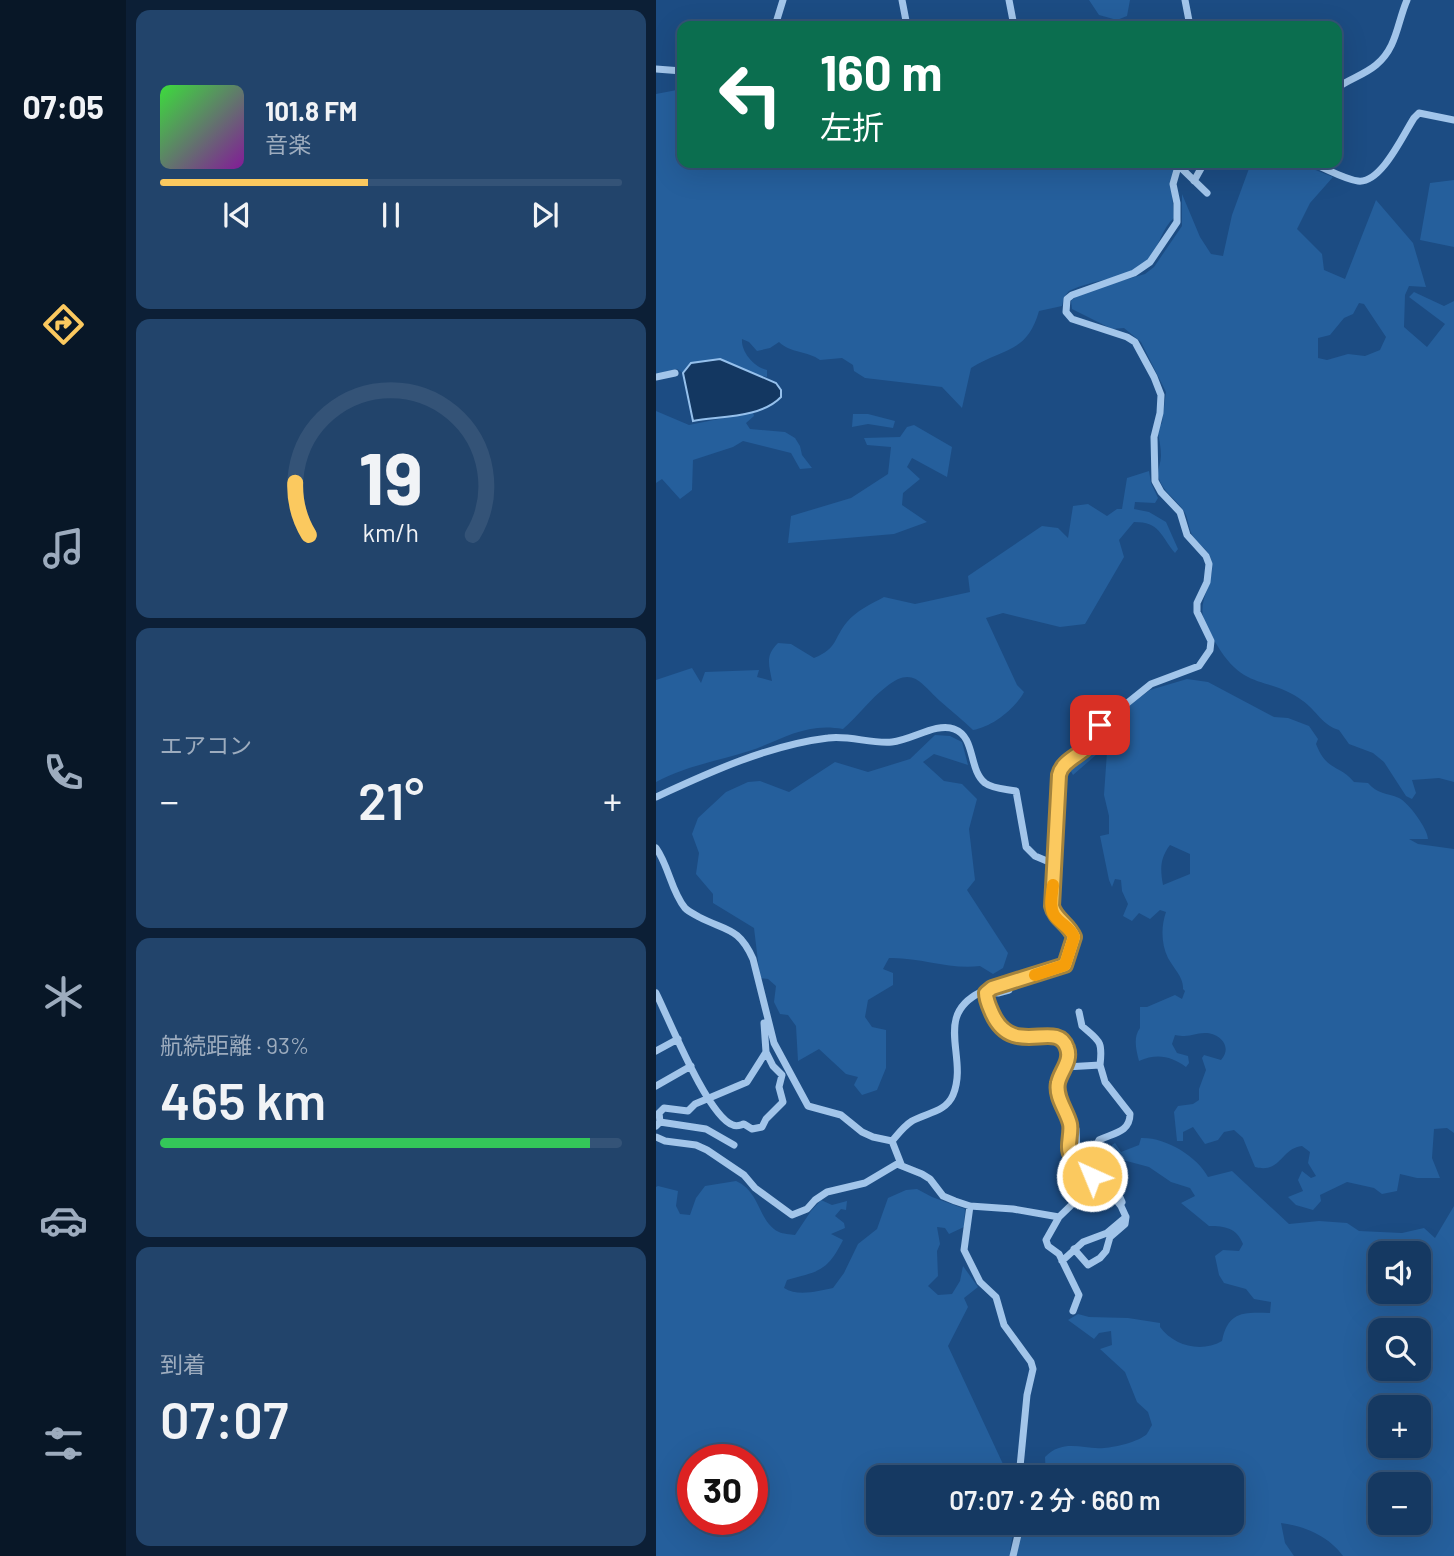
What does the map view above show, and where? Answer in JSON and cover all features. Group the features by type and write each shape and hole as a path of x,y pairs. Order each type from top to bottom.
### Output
{"street":[{"path":"777,21 783,0"},
{"path":"902,0 906,21"},
{"path":"1009,0 1013,21"},
{"path":"1184,0 1189,21"},
{"path":"1342,85 1375,66 1392,47 1407,0"},
{"path":"656,69 677,71"},
{"path":"1323,168 1354,181 1364,181 1374,177 1383,166 1419,113 1454,120"},
{"path":"986,993 992,988 1065,965 1074,937 1071,929 1054,914 1052,906 1061,769 1086,748 1100,725 1151,684 1199,666 1210,650 1211,641 1197,612 1197,603 1207,582 1209,564 1206,556 1187,535 1180,512 1161,492 1155,481 1154,437 1161,413 1161,395 1154,377 1135,342 1072,319 1066,312 1067,299 1072,295 1134,273 1150,262 1177,222 1173,184 1178,168"},
{"path":"1183,168 1207,193"},
{"path":"1194,181 1201,168"},
{"path":"656,377 675,373"},
{"path":"656,797 717,770 804,742 841,737 889,742 913,738 944,726 957,730 964,736 978,775 984,782 1016,791 1026,847 1035,856 1054,864"},
{"path":"656,848 680,901 688,911 711,923 727,927 744,940 753,959 767,1021 777,1051 791,1071 808,1106 841,1115 862,1132 873,1137 892,1140"},
{"path":"892,1140 913,1121 940,1110 949,1103 956,1086 958,1054 954,1040 955,1016 981,992 998,993 1009,990"},
{"path":"656,993 660,1011 708,1100 731,1125 744,1124 752,1129 762,1128 766,1119 783,1102 779,1087 782,1075 773,1066 766,1052 764,1022 767,1021"},
{"path":"986,993 986,999 997,1022 1006,1032 1022,1038 1040,1035 1062,1041 1068,1049 1066,1067 1058,1087 1070,1124 1070,1154 1090,1166 1092,1176 1090,1188 1059,1217 1046,1240 1048,1246 1059,1254 1079,1295 1073,1311"},
{"path":"1070,1124 1076,1129 1077,1153 1089,1158 1099,1140 1125,1130 1130,1119 1130,1114 1105,1082 1100,1065 1101,1045 1098,1037 1082,1026 1079,1012"},
{"path":"656,1051 678,1040"},
{"path":"734,1145 706,1129 658,1124 659,1113 664,1108 688,1111 747,1082 766,1052"},
{"path":"1066,1067 1100,1065"},
{"path":"656,1086 691,1066"},
{"path":"656,1137 665,1141 696,1145 707,1150 744,1175 755,1188 792,1215 807,1209 827,1192 865,1183 901,1164"},
{"path":"892,1140 901,1164 930,1179 943,1196 970,1206 1013,1209 1059,1217"},
{"path":"1074,1248 1088,1265 1100,1258 1106,1251 1110,1237 1125,1224 1126,1217 1104,1161 1094,1153"},
{"path":"1092,1176 1096,1175 1121,1206"},
{"path":"970,1206 964,1251 980,1282 996,1297 1004,1325 1032,1362 1020,1465"},
{"path":"1062,1261 1074,1248 1107,1233 1126,1217"},
{"path":"1013,1556 1018,1535"}],"shaded area":[{"path":"1089,0 1130,0 1127,16 1117,20 1099,15"},
{"path":"677,90 677,168 1175,168 1171,182 1174,218 1150,257 1137,268 1069,291 1062,306 1039,311 1034,325 1020,343 971,368 962,408 942,387 865,378 842,358 820,360 779,342 770,348 757,351 742,339 746,354 757,366 767,370 767,377 692,363 683,373 677,369 656,374 656,94"},
{"path":"1249,168 1310,168 1333,177 1310,203 1297,229 1322,254 1324,270 1345,279 1376,200 1413,243 1426,287 1409,286 1405,295 1404,327 1427,347 1445,324 1409,297 1414,292 1444,306 1454,301 1454,782 1439,778 1412,780 1416,793 1412,799 1406,796 1384,762 1373,753 1349,744 1339,730 1328,725 1303,701 1290,693 1247,677 1227,660 1208,631 1203,616 1203,602 1212,574 1211,559 1193,536 1186,515 1164,488 1158,476 1161,456 1157,429 1162,423 1166,392 1141,342 1124,328 1112,329 1072,309 1071,301 1079,293 1145,274 1154,267 1182,226 1182,194 1200,237 1211,254 1223,256 1232,215","holes":["1359,303 1364,304 1386,337 1380,350 1365,356 1348,354 1327,360 1318,358 1318,338 1330,335 1344,318 1353,314"]},
{"path":"1454,180 1454,247 1420,240 1430,183"},
{"path":"720,359 776,383 781,390 781,397 773,404 751,413 693,421 683,373 691,363"},
{"path":"656,411 689,425 753,412 754,416 746,423 750,429 785,432 795,438 802,455 812,468 800,469 791,453 743,441 693,460 692,490 680,499 662,479 656,483"},
{"path":"853,414 868,414 895,421 893,428 868,424 852,427"},
{"path":"914,425 952,447 947,477 912,458 907,467 920,479 903,493 902,505 927,522 894,534 788,543 791,516 851,498 888,474 891,447 867,445 864,438 900,437 907,427"},
{"path":"1149,471 1158,498 1155,503 1135,502 1134,509 1149,512 1166,522 1178,549 1175,553 1154,527 1134,522 1119,540 1124,557 1085,624 1060,627 1003,613 986,618 1017,685 1024,692 1015,705 995,721 973,730 922,683 910,677 903,678 880,692 843,729 829,727 794,733 656,782 656,680 692,668 701,683 705,672 759,670 757,677 772,681 770,656 778,643 791,644 814,658 831,647 855,614 884,597 915,604 970,592 968,576 1042,526 1058,528 1068,538 1073,506 1088,504 1107,516 1117,509 1122,509 1127,478"},
{"path":"1187,679 1208,682 1274,717 1288,718 1309,726 1318,739 1316,744 1320,753 1329,764 1354,782 1368,783 1379,791 1403,800 1412,810 1425,829 1428,839 1409,839 1418,844 1454,849 1454,1133 1447,1128 1434,1129 1432,1158 1440,1178 1417,1178 1400,1174 1397,1191 1382,1194 1374,1188 1347,1182 1320,1195 1321,1201 1313,1210 1296,1205 1288,1197 1303,1191 1298,1180 1302,1171 1311,1178 1316,1176 1308,1163 1310,1152 1302,1146 1289,1151 1276,1164 1264,1168 1255,1167 1243,1138 1234,1130 1224,1132 1218,1140 1205,1144 1193,1127 1183,1132 1183,1141 1177,1141 1174,1112 1178,1106 1193,1104 1199,1100 1199,1089 1206,1070 1202,1058 1204,1055 1221,1060 1225,1046 1216,1035 1175,1035 1172,1044 1177,1053 1188,1056 1189,1063 1186,1067 1164,1057 1139,1061 1136,1039 1140,1028 1140,1007 1147,1007 1175,995 1182,999 1185,991 1164,947 1163,923 1166,912 1160,910 1150,919 1139,913 1132,921 1123,916 1128,904 1122,891 1121,880 1115,879 1112,887 1109,880 1100,836 1109,834 1109,816 1104,795 1107,752 1104,748 1073,775 1069,768 1098,741 1104,727 1150,690","holes":["1170,845 1190,854 1190,874 1163,885 1162,864"]},
{"path":"935,735 950,736 962,742 968,765 934,754 923,762 944,781 962,784 977,799 969,829 975,880 967,890 1008,953 1003,968 993,974 980,966 889,958 883,969 893,973 893,985 868,1000 865,1017 872,1027 886,1030 886,1068 877,1090 862,1095 854,1085 858,1077 846,1074 819,1049 798,1061 796,1026 788,1015 780,1014 774,1002 776,986 768,979 760,978 754,928 713,903 713,894 696,874 699,853 692,834 698,818 726,792 748,782 760,781 789,792 835,762 868,772 910,759"},
{"path":"1141,1138 1170,1144 1188,1155 1208,1177 1232,1171 1289,1224 1319,1221 1347,1223 1359,1231 1402,1233 1424,1228 1435,1238 1454,1206 1454,1556 1343,1556 1331,1543 1315,1533 1281,1523 1285,1543 1294,1556 1016,1556 1021,1535 1244,1535 1244,1465 1045,1465 1045,1457 1059,1448 1121,1445 1143,1437 1152,1425 1148,1412 1137,1402 1125,1372 1100,1349 1112,1345 1111,1331 1099,1333 1094,1339 1068,1320 1078,1314 1160,1323 1166,1334 1180,1343 1205,1347 1222,1341 1228,1324 1238,1315 1270,1313 1271,1302 1254,1299 1246,1289 1224,1283 1219,1275 1215,1256 1223,1250 1239,1251 1243,1244 1237,1234 1225,1227 1209,1226 1181,1203 1195,1196 1190,1188 1171,1182 1149,1167 1108,1156 1110,1146 1115,1143 1121,1152 1139,1145"},
{"path":"736,1181 750,1192 772,1227 781,1233 795,1235 821,1200 832,1205 847,1201 846,1210 841,1209 835,1216 844,1223 845,1228 831,1234 843,1240 837,1251 821,1269 787,1280 784,1288 795,1292 833,1288 844,1273 858,1244 877,1229 888,1198 906,1190 917,1189 965,1209 964,1227 949,1234 945,1228 937,1227 940,1244 937,1251 938,1276 928,1286 938,1295 952,1294 960,1281 963,1266 978,1287 964,1298 968,1307 948,1346 1003,1465 866,1465 866,1535 1013,1535 1010,1550 1012,1556 656,1556 656,1187 678,1191 676,1206 680,1214 690,1215 696,1198 705,1186"}],"slow traffic":[{"path":"1035,975 1065,965 1074,937 1071,929 1054,914 1053,885"}],"route":[{"path":"1092,1176 1090,1166 1074,1159 1069,1149 1070,1124 1059,1097 1058,1087 1058,1081 1066,1067 1066,1045 1057,1038 1040,1035 1022,1038 1000,1029 986,999 986,993 992,988 1065,965 1074,937 1071,929 1054,914 1052,906 1059,775 1064,765 1093,740 1100,725"}]}
